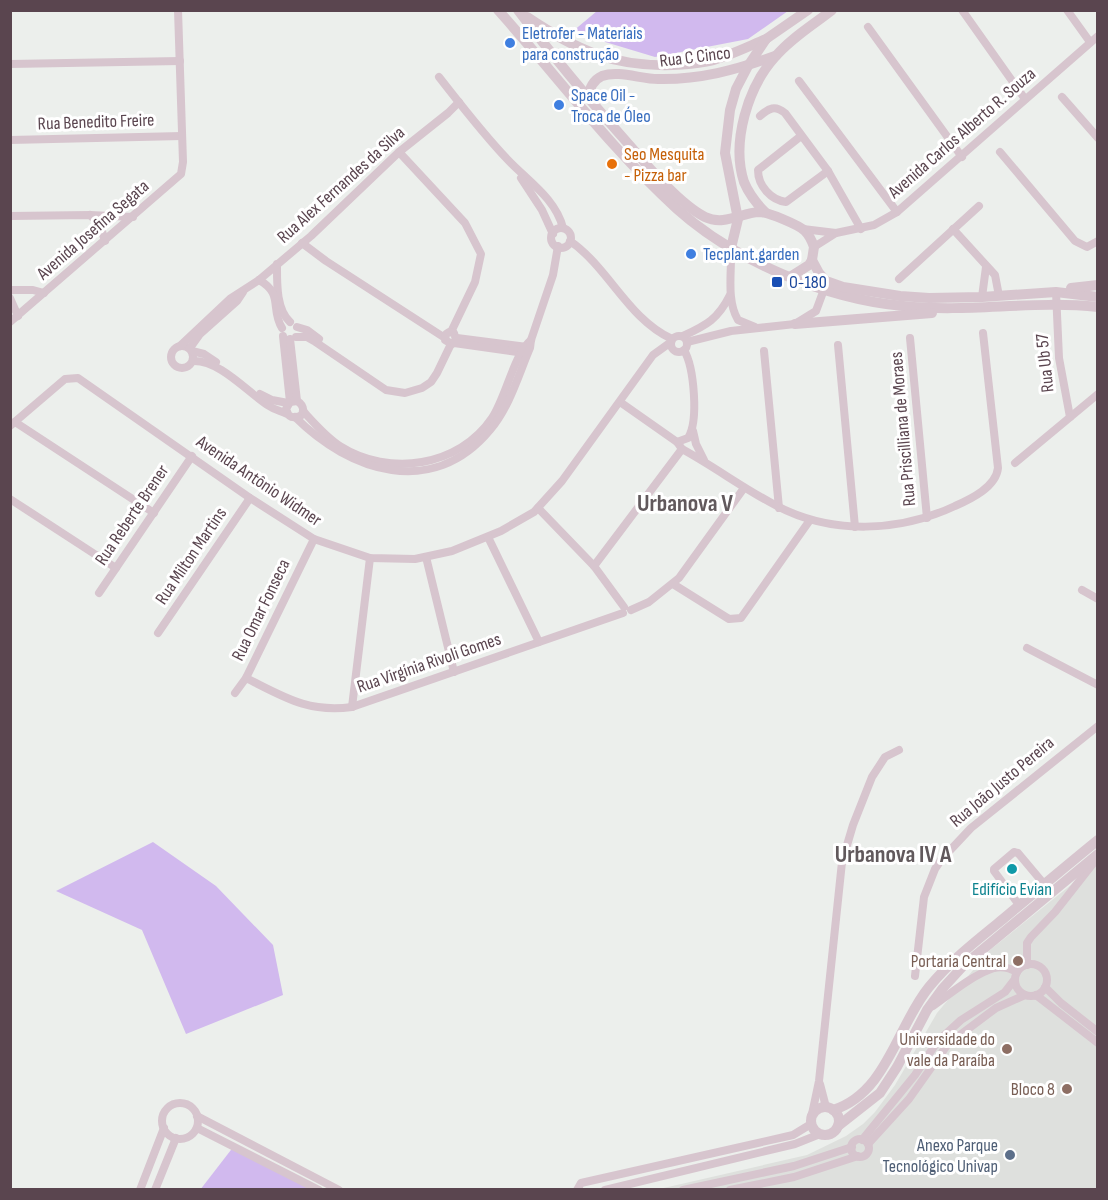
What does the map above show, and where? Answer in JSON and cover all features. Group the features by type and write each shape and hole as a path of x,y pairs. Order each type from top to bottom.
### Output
{"street":[{"path":"178,10 182,136"},
{"path":"498,10 633,166 678,210 731,248 790,277 900,306 946,310 1056,304 1098,307"},
{"path":"759,328 738,320 733,310 730,294 731,248 738,219 725,153 730,110 736,89 766,39 808,10"},
{"path":"832,10 790,41 760,77 746,108 741,137 744,182 752,197 765,212 803,229 836,233"},
{"path":"962,10 1025,99"},
{"path":"1067,10 1094,39"},
{"path":"518,11 587,98 645,163 682,199 707,218 738,219 752,213 765,212"},
{"name":"Rua C Cinco","path":"518,11 565,42 597,55 628,63 697,64 766,39"},
{"path":"868,27 962,157"},
{"name":"Avenida Carlos Alberto R. Souza","path":"836,233 861,230 886,220 897,212 1094,39"},
{"name":"Rua C Cinco","path":"587,98 595,80 604,75 685,78 722,73 776,55"},
{"path":"10,64 180,61"},
{"path":"722,73 736,89"},
{"path":"439,77 509,161 555,206 563,228 570,234 570,242"},
{"path":"799,81 897,212"},
{"path":"1062,97 1098,138"},
{"name":"Rua Alex Fernandes da Silva","path":"180,346 231,298 259,280 302,243 399,152 459,102"},
{"path":"760,116 768,109 778,108 785,113 828,171 861,230"},
{"name":"Rua Benedito Freire","path":"10,141 182,136"},
{"name":"Avenida Josefina Segata","path":"10,322 179,177 183,167 182,136"},
{"path":"801,136 758,170 760,182 770,196 786,202 828,171"},
{"path":"259,280 274,292 278,321 288,335 307,337 386,390 405,393 422,388 431,382 475,282 481,254 465,223 399,152"},
{"path":"1000,152 1076,241 1087,247 1098,241"},
{"path":"509,161 535,199 552,234 552,240 558,246 565,246 570,242"},
{"path":"721,220 731,204 730,180"},
{"path":"899,279 979,206"},
{"path":"90,215 100,225 105,241"},
{"path":"10,216 133,217"},
{"path":"552,234 557,229 563,228"},
{"path":"790,277 809,265 812,260 814,247 803,229"},
{"path":"953,229 995,275 999,296"},
{"path":"814,247 836,233"},
{"path":"570,242 585,252 650,326 679,352 685,343 720,313 730,294"},
{"path":"302,243 326,261 450,340 527,348"},
{"path":"527,348 501,402 484,429 468,443 433,460 401,464 369,460 340,446 303,411 303,406 292,402 272,400 259,394 204,354 180,346 172,353 174,364 185,368 193,361 202,360 214,365 269,406 291,416 329,447 364,465 404,471 440,465 463,455 480,441 510,398 553,275 558,246"},
{"path":"812,260 826,285"},
{"path":"277,264 279,299 283,312 298,332 288,335"},
{"path":"982,297 986,267"},
{"path":"826,285 928,298 1056,292 1098,297"},
{"path":"795,324 816,311 826,285"},
{"path":"1056,292 1098,285"},
{"path":"10,290 33,290 44,293"},
{"name":"Rua Alex Fernandes da Silva","path":"191,350 200,334 237,301 244,291"},
{"name":"Rua Ub 57","path":"1056,292 1059,358 1070,417"},
{"path":"10,298 18,316"},
{"path":"685,343 719,334 759,328 922,315 946,310"},
{"path":"291,416 286,408 292,402 288,335 285,324 307,330 384,382 402,388 411,386 430,375 450,340"},
{"path":"620,402 706,463 779,508 810,520 855,527 892,525 927,518 963,502 979,493 998,472 983,333"},
{"path":"672,344 675,336 685,343 690,367 694,411 693,431 699,452 706,463"},
{"name":"Rua Priscilliana de Moraes","path":"910,338 927,518"},
{"name":"Avenida Antônio Widmer","path":"13,424 65,380 78,378 250,498 314,539 370,558 416,559 452,551 488,537 538,508 562,481 653,355 672,344"},
{"path":"838,345 855,527"},
{"path":"191,350 193,361"},
{"path":"764,351 779,508"},
{"path":"1015,463 1098,394"},
{"path":"291,416 300,416 303,411"},
{"path":"13,424 154,513"},
{"path":"594,566 680,444 693,431"},
{"name":"Rua Reberte Brener","path":"99,593 192,456"},
{"name":"Rua Virgínia Rivoli Gomes","path":"246,678 283,697 312,707 331,709 352,707 649,602 673,584 744,488"},
{"name":"Rua Milton Martins","path":"158,633 250,498"},
{"path":"10,499 116,568"},
{"path":"538,508 594,566 626,610"},
{"path":"673,584 729,619 741,618 810,520"},
{"path":"488,537 539,642"},
{"name":"Rua Omar Fonseca","path":"235,693 246,678 314,539"},
{"path":"426,557 454,672"},
{"path":"352,707 370,558"},
{"path":"1082,590 1098,599"},
{"path":"1027,648 1098,685"},
{"name":"Rua João Justo Pereira","path":"915,976 924,897 941,860 971,828 1098,726"},
{"path":"820,1134 812,1119 819,1081 842,861 847,841 872,777 885,757 899,750"},
{"path":"605,1190 795,1144 820,1134 828,1134 880,1093 897,1067 927,1010 960,961 1019,905 1098,840"},
{"path":"1019,905 994,872 994,869 1014,852 1018,853 1044,884"},
{"path":"577,1190 581,1184 793,1135 812,1119 818,1108 830,1108 855,1099 879,1074 928,988 1098,856"},
{"path":"865,1142 937,1042 961,1020 1005,992 1012,984 1016,975 1027,964 1027,943 1031,937 1055,912 1098,856"},
{"path":"1027,964 1038,966 1045,973 1047,981 1045,987 1036,995"},
{"path":"927,1010 995,968 1004,967 1016,975"},
{"path":"1016,975 1017,988 1025,995"},
{"path":"1045,987 1061,1003 1098,1032"},
{"path":"858,1156 853,1153 854,1142 865,1142 909,1099 948,1044 996,1008 1025,995 1036,995 1098,1042"},
{"path":"819,1081 830,1108 838,1117 838,1126"},
{"path":"140,1190 164,1128 164,1115 167,1109 177,1104 192,1108 197,1116 339,1190"},
{"path":"164,1128 176,1138 191,1135 197,1128 197,1116"},
{"path":"197,1128 319,1190"},
{"path":"155,1190 176,1138"},
{"path":"730,1190 794,1178 866,1155 869,1150 865,1142"},
{"path":"683,1190 794,1166 852,1147"}],"shaded area":[{"path":"597,11 788,11 748,39 655,57 572,32"},
{"path":"153,842 216,886 273,945 283,995 186,1034 142,930 56,891"},
{"name":"Universidade do vale da Paraíba","path":"1097,864 1097,1189 655,1190 807,1155 846,1136 863,1124 895,1085 937,1013 990,950"},
{"path":"234,1146 319,1190 200,1190"}],"place":[{"name":"Eletrofer - Materiais para construção","path":"510,43"},
{"name":"Space Oil - Troca de Óleo","path":"559,105"},
{"name":"Seo Mesquita - Pizza bar","path":"612,164"},
{"name":"Tecplant.garden","path":"691,254"},
{"name":"O-180","path":"777,282"},
{"name":"Edifício Evian","path":"1012,869"},
{"name":"Portaria Central","path":"1018,961"},
{"name":"Universidade do vale da Paraíba","path":"1007,1049"},
{"name":"Bloco 8","path":"1067,1089"},
{"name":"Anexo Parque Tecnológico Univap","path":"1010,1155"}],"district":[{"name":"Urbanova V","path":"685,503"},
{"name":"Urbanova IV A","path":"893,854"}]}
